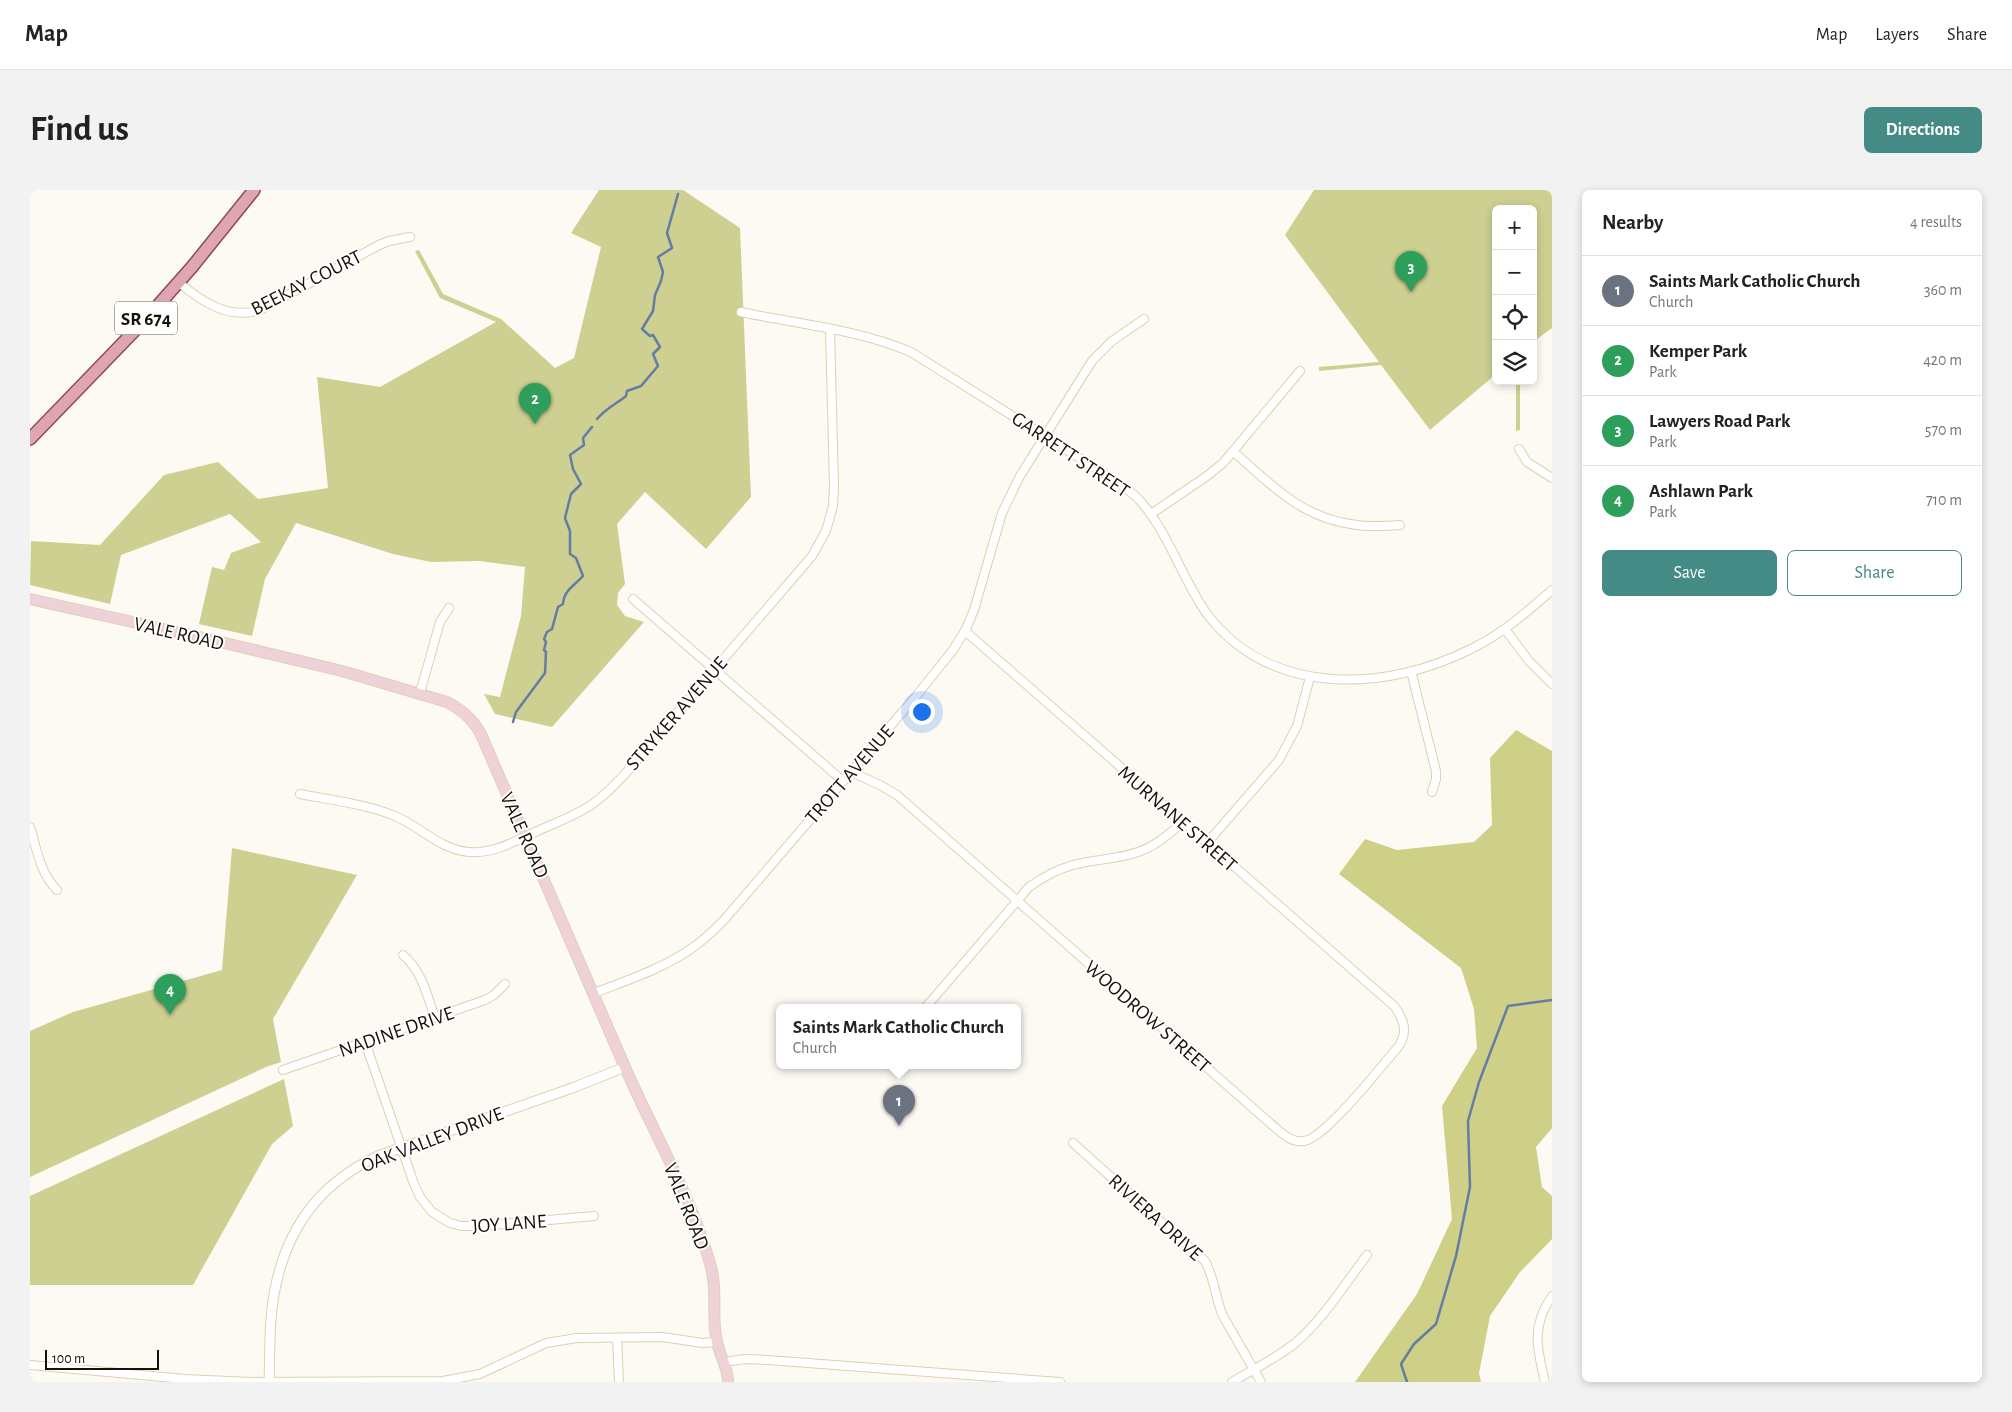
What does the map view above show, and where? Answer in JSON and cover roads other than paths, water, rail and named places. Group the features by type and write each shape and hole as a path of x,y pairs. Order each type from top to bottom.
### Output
{"main road":[{"name":"SR 674","path":"30,439 146,319 254,190"},
{"name":"VALE ROAD","path":"30,599 342,671 420,693 453,705 468,715 480,732 625,1067 669,1160 706,1250 714,1280 716,1342 724,1362 728,1382"}],"street":[{"name":"BEEKAY COURT","path":"178,282 217,308 227,312 246,314 260,310 380,245 394,239 410,237"},
{"name":"GARRETT STREET","path":"741,312 879,340 911,352 1123,486 1141,502 1150,514 1199,601 1219,628 1232,640 1259,659 1284,670 1310,677 1338,680 1371,678 1411,671 1452,658 1473,648 1505,629 1552,590"},
{"name":"TROTT AVENUE","path":"594,993 663,965 687,952 708,935 724,920 916,696 953,650 965,631 981,592 1002,513 1020,476 1092,361 1112,341 1144,319"},
{"name":"STRYKER AVENUE","path":"300,794 394,815 437,841 458,850 476,852 494,850 526,838 586,807 608,790 812,556 828,525 833,506 834,486 830,330"},
{"path":"1150,514 1207,476 1234,452 1300,372"},
{"path":"1518,448 1527,462 1552,478"},
{"path":"1234,452 1282,495 1310,512 1333,520 1358,525 1400,525"},
{"path":"633,599 843,781"},
{"path":"420,693 440,622 449,608"},
{"path":"1505,629 1529,661 1552,684"},
{"name":"MURNANE STREET","path":"965,631 1391,1004"},
{"path":"1411,671 1436,771 1436,780 1432,792"},
{"path":"1206,843 1279,760 1297,726 1310,677"},
{"name":"WOODROW STREET","path":"851,772 897,795 1291,1140 1298,1142 1309,1140 1326,1129 1399,1046 1405,1027 1399,1013 1391,1004"},
{"path":"929,1004 1029,887 1056,871 1083,863 1140,852 1163,839 1183,822"},
{"path":"30,828 41,866 57,890"},
{"path":"403,955 414,966 420,976 435,1018"},
{"name":"NADINE DRIVE","path":"284,1070 485,1000 494,995 505,984"},
{"name":"JOY LANE","path":"365,1042 401,1148 420,1197 432,1212 450,1223 461,1226 594,1216"},
{"name":"OAK VALLEY DRIVE","path":"270,1382 270,1329 275,1289 287,1249 300,1223 321,1195 347,1172 378,1156 575,1087 625,1067"},
{"name":"RIVIERA DRIVE","path":"1073,1143 1206,1261 1213,1278 1219,1308 1261,1382"},
{"path":"1232,1382 1281,1353 1308,1330 1367,1255"},
{"path":"1545,1382 1538,1359 1537,1335 1543,1313 1552,1296"},
{"path":"30,1365 185,1379 252,1382 443,1381 480,1374 546,1343 577,1338 663,1337 702,1343 716,1342"},
{"path":"618,1338 619,1382"},
{"path":"724,1362 745,1359 768,1360 1060,1382"}],"waterway":[{"path":"597,419 607,409 626,396 627,391 641,386 658,366 653,354 660,347 653,335 650,336 642,329 653,311 655,295 661,281 663,272 658,257 672,248 667,233 678,194"},
{"path":"513,722 516,712 545,673 546,652 544,650 546,642 544,639 547,632 552,629 558,607 563,604 567,592 583,576 576,558 570,554 570,531 565,518 571,494 581,484 573,469 570,455 584,445 583,438 592,427"},
{"path":"1407,1382 1401,1364 1414,1344 1436,1324 1456,1256 1470,1187 1468,1121 1479,1082 1508,1006 1552,1000"}],"place":[{"name":"Lawyers Road Park","path":"1411,292"},
{"name":"Kemper Park","path":"535,424"},
{"name":"Ashlawn Park","path":"170,1015"},
{"name":"Saints Mark Catholic Church","path":"899,1126"}]}
